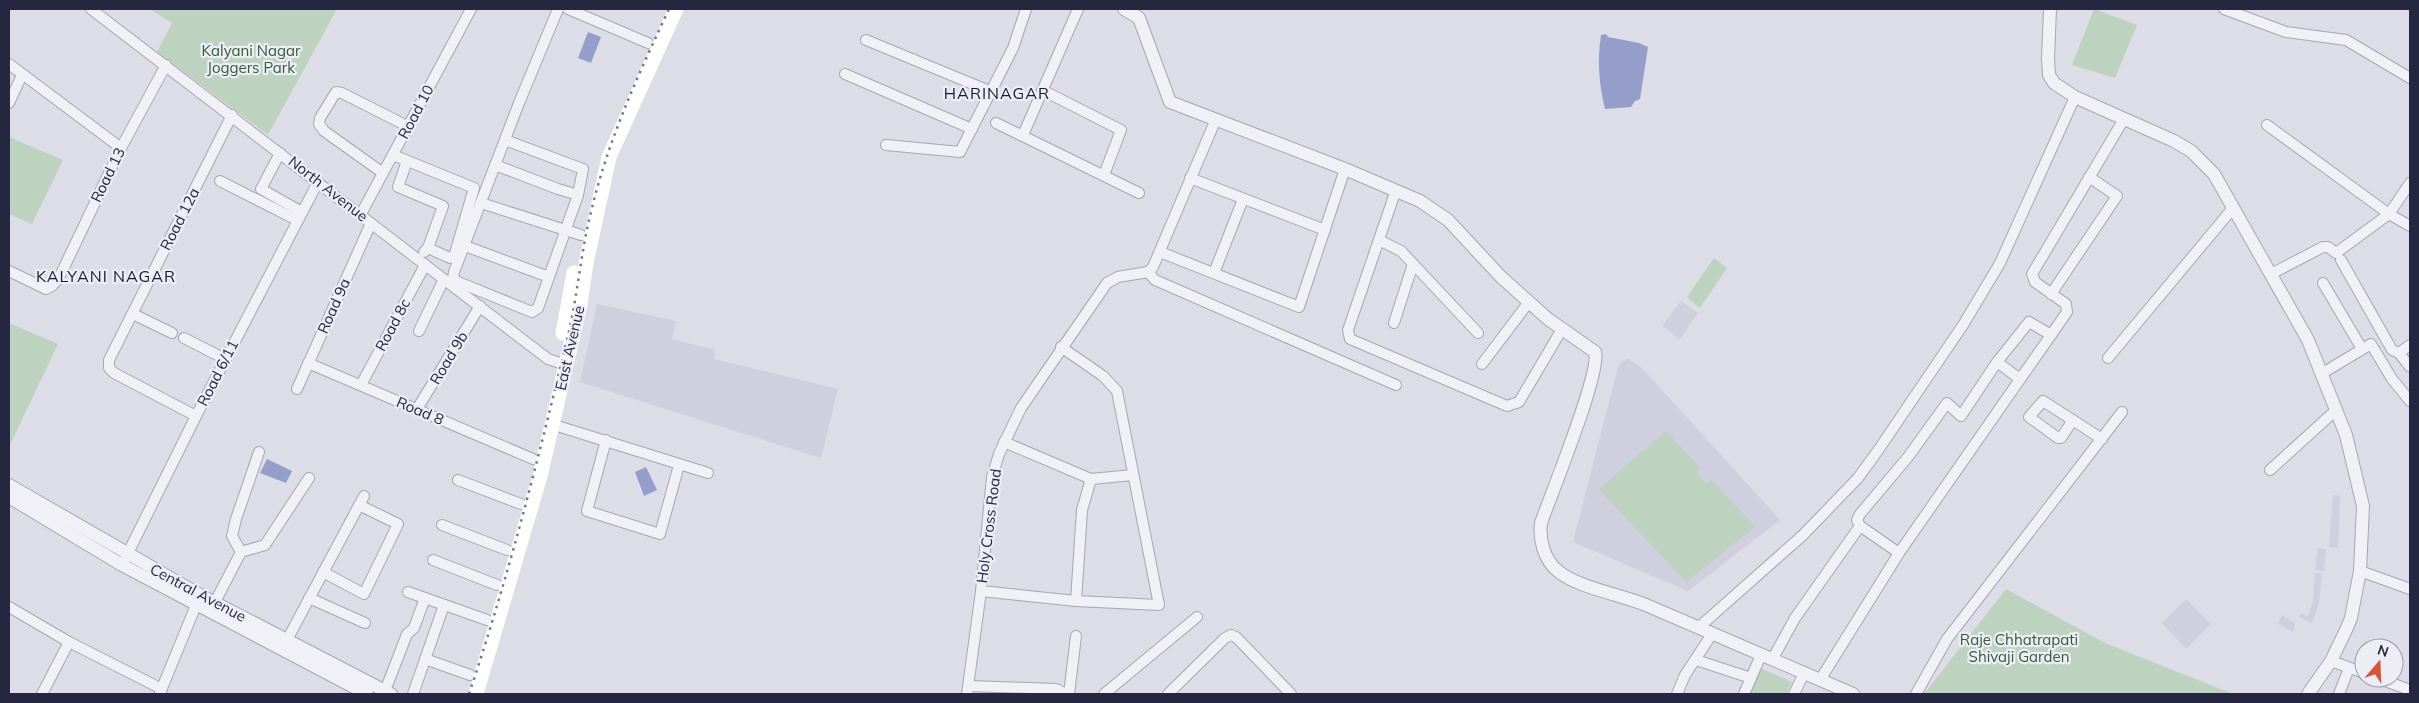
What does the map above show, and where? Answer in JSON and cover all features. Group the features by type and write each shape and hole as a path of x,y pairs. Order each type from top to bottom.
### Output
{"main road":[{"name":"East Avenue","path":"465,694 521,504 532,459 580,305 586,236 599,153 665,9"},
{"name":"East Avenue","path":"586,236 609,156 676,9"},
{"name":"East Avenue","path":"476,694 540,476 561,363"}],"street":[{"name":"North Avenue","path":"91,9 166,64 548,359 561,363"},
{"name":"Road 10","path":"361,214 471,9"},
{"path":"505,140 583,169 578,195 566,232 538,308 532,312 458,282 453,278 495,165 505,140 558,9"},
{"path":"568,9 648,44"},
{"path":"886,144 960,152 1013,48 1026,9"},
{"path":"1023,134 1078,9"},
{"path":"1124,9 1139,18 1166,97 1170,102 1345,169 1420,201 1448,220 1501,277 1529,302 1562,329 1591,347 1596,357 1586,399 1541,523 1541,541 1550,564 1568,578 1645,605 1852,694"},
{"path":"2050,9 2049,75 2058,86 2075,97 2174,141 2190,152 2214,174 2308,340 2346,435 2362,506 2360,570 2351,618 2332,661 2308,694"},
{"path":"2224,9 2286,32 2346,40 2410,78"},
{"path":"866,40 992,92"},
{"path":"9,64 22,76 121,148"},
{"name":"Road 13","path":"9,270 46,289 52,286 59,278 121,148 166,64"},
{"path":"845,74 972,128"},
{"path":"9,103 22,76"},
{"path":"1042,90 1121,130 1104,175"},
{"path":"383,173 324,131 319,124 320,118 336,92 342,93 408,127"},
{"path":"1698,628 1766,570 1810,528 1858,478 1879,449 1963,325 2000,263 2075,97"},
{"name":"Road 12a","path":"196,416 114,373 109,368 110,360 232,116"},
{"path":"1216,119 1160,252 1148,272 1155,280 1396,385"},
{"path":"1820,680 1899,553 2051,334 2067,308 2066,304 2035,282 2032,274 2124,119"},
{"path":"996,123 1023,134 1139,192"},
{"path":"2267,125 2389,214 2410,226"},
{"path":"280,153 261,189 300,216"},
{"path":"393,155 474,188 454,257 450,258 428,248 443,206 398,187 407,161"},
{"path":"495,165 578,195"},
{"path":"1160,252 1299,307 1345,169"},
{"path":"2051,294 2117,196 2089,177"},
{"path":"1190,178 1325,230"},
{"path":"220,181 300,216"},
{"name":"Road 6/11","path":"125,560 225,359 318,182"},
{"path":"2271,274 2323,247 2328,247 2336,252 2389,214 2410,183"},
{"path":"1396,190 1348,330 1350,339 1425,369 1507,406 1518,402 1562,329"},
{"path":"1214,273 1244,199"},
{"path":"481,203 566,232 586,236"},
{"path":"2108,358 2233,208"},
{"name":"Road 9a","path":"297,389 371,223"},
{"path":"1379,240 1395,247 1478,333"},
{"path":"465,246 549,277"},
{"name":"Road 8c","path":"361,385 428,248"},
{"path":"2341,260 2392,350 2399,353 2410,367"},
{"path":"1394,322 1413,264"},
{"name":"Holy Cross Road","path":"968,690 981,591 992,477 1004,442 1021,408 1061,347 1107,283 1118,277 1148,272"},
{"path":"419,330 444,279"},
{"path":"2323,283 2362,349"},
{"path":"1482,364 1529,302"},
{"name":"Road 9b","path":"417,409 480,306"},
{"path":"133,314 172,333"},
{"path":"1899,553 1860,526 1857,520 1860,514 1908,457 1947,403 1961,416 1998,362 2029,322 2051,334"},
{"path":"184,338 225,359"},
{"path":"2321,374 2371,344 2392,379 2410,401"},
{"path":"2399,353 2410,345"},
{"path":"981,591 1076,601 1159,605 1117,391 1103,376 1061,347"},
{"name":"Road 8","path":"308,362 532,459"},
{"path":"1998,362 2020,379"},
{"path":"2270,470 2335,411"},
{"path":"1916,694 1947,639 2122,412"},
{"path":"2073,420 2102,439"},
{"path":"551,424 708,473"},
{"path":"606,440 587,511 660,534 679,465"},
{"path":"1004,442 1091,479 1133,474"},
{"path":"241,552 232,536 259,452"},
{"path":"215,602 241,552 265,545 309,478"},
{"path":"1076,601 1082,510 1091,479"},
{"path":"458,480 521,504"},
{"name":"Central Avenue","path":"9,485 125,560"},
{"path":"287,640 364,496"},
{"name":"Central Avenue","path":"9,497 367,694"},
{"path":"323,572 364,594 398,524 359,505"},
{"path":"442,525 507,550"},
{"path":"1744,694 1751,678 1860,526"},
{"path":"433,560 497,585"},
{"path":"2360,570 2410,589"},
{"path":"408,592 487,620"},
{"path":"309,598 364,623"},
{"path":"388,693 407,634 414,628 425,598"},
{"path":"9,607 161,692 198,600"},
{"name":"Central Avenue","path":"198,600 215,602 388,693"},
{"path":"413,694 444,605"},
{"path":"1104,694 1197,617"},
{"path":"1677,694 1685,675 1712,634"},
{"path":"1168,694 1225,638 1231,635 1291,694"},
{"path":"968,690 1055,692 1067,694 1076,636"},
{"path":"42,694 69,642"},
{"path":"425,659 470,675"},
{"path":"1696,660 1751,678"},
{"path":"2332,661 2354,670"},
{"path":"2339,694 2349,668"},
{"path":"1794,694 1804,673"}],"shaded area":[{"path":"1681,301 1698,313 1680,339 1662,326"},
{"path":"597,304 676,321 672,339 715,350 714,359 838,389 821,458 580,382"},
{"path":"1628,359 1643,369 1780,520 1688,591 1573,542 1618,367 1622,361"},
{"path":"2333,495 2340,496 2338,548 2329,547"},
{"path":"2318,548 2326,549 2324,572 2315,569"},
{"path":"2315,573 2322,573 2319,603 2312,623 2299,617 2300,613 2308,616 2313,601"},
{"path":"2186,599 2211,624 2186,649 2162,623"},
{"path":"2282,615 2295,623 2293,632 2278,624"}],"green space":[{"name":"Kalyani Nagar Joggers Park","path":"150,9 337,9 268,135 157,52 172,23"},
{"path":"2094,9 2137,25 2115,78 2072,65"},
{"path":"9,137 63,160 32,224 9,214"},
{"path":"1714,258 1727,268 1700,308 1687,297"},
{"path":"9,323 58,344 9,447"},
{"path":"1666,431 1700,468 1696,472 1706,484 1711,479 1755,527 1686,582 1599,489"},
{"name":"Raje Chhatrapati Shivaji Garden","path":"2006,589 2105,643 2233,694 1924,694"},
{"path":"1758,667 1792,682 1786,694 1747,694"}],"water":[{"path":"588,32 601,37 591,63 578,58"},
{"path":"1606,34 1608,37 1639,43 1648,47 1640,99 1635,101 1631,107 1605,109 1601,91 1599,63 1601,35"},
{"path":"267,459 292,471 286,483 260,473"},
{"path":"646,467 657,490 644,496 635,472"}],"railway":[{"path":"469,694 511,559 547,422 569,331 582,257 598,185 625,108 669,9"}],"district":[{"name":"HARINAGAR","path":"997,93"},
{"name":"KALYANI NAGAR","path":"106,276"}]}
